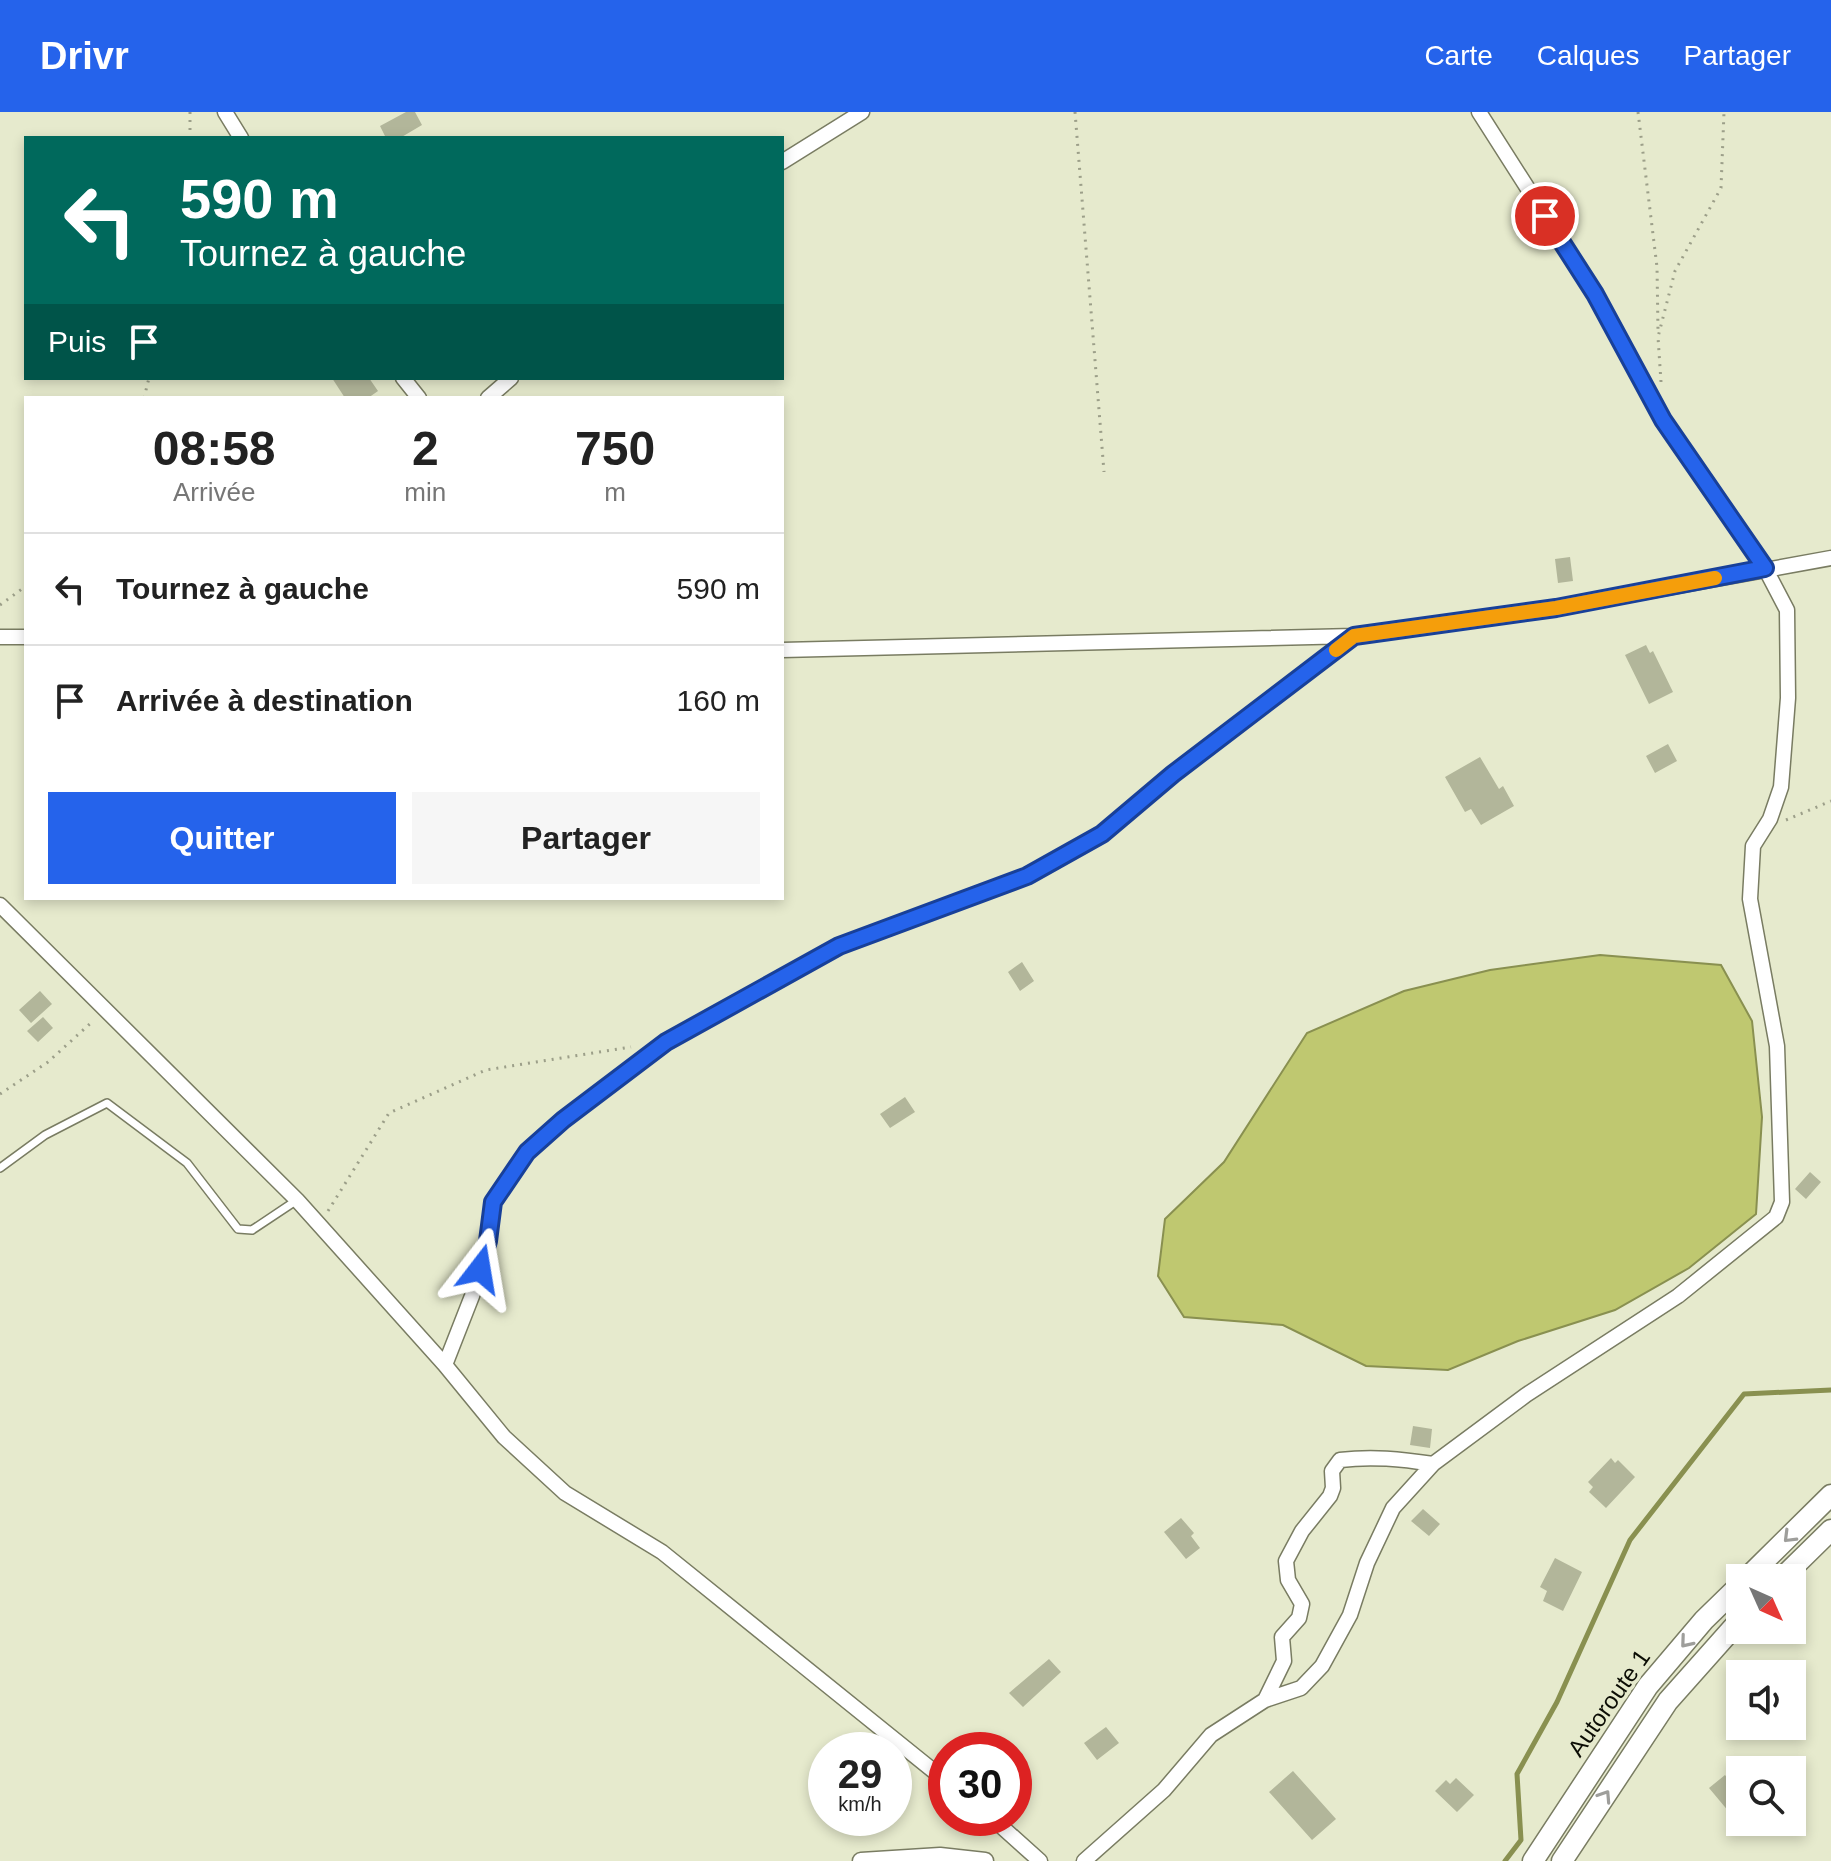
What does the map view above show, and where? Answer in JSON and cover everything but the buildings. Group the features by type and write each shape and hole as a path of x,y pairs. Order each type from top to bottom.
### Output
{"main road":[{"path":"1761,1564 1831,1495"},
{"path":"1796,1564 1831,1530"},
{"name":"Autoroute 1","path":"1533,1861 1648,1686 1726,1599"},
{"name":"Autoroute 1","path":"1562,1861 1668,1701 1726,1636"}],"street":[{"path":"225,112 240,136"},
{"path":"784,161 862,112"},
{"path":"1084,1861 1164,1790 1211,1735 1265,1700 1301,1688 1322,1666 1350,1615 1367,1563 1393,1508 1433,1464 1526,1395 1678,1296 1776,1217 1782,1202 1777,1046 1750,899 1753,846 1764,829 1781,787 1788,698 1787,610 1765,568 1663,420 1595,294 1479,112"},
{"path":"405,380 417,396"},
{"path":"490,396 509,380"},
{"path":"784,650 1354,636 1556,608 1831,558"},
{"path":"445,1365 472,1296 488,1241 493,1202 527,1152 563,1120 666,1042 839,946 1027,876 1102,834 1173,774 1354,636"},
{"path":"0,637 24,637"},
{"path":"0,905 297,1200 445,1365 504,1437 565,1493 662,1552 928,1766"},
{"path":"1265,1700 1284,1661 1282,1637 1299,1618 1302,1604 1288,1580 1286,1561 1302,1531 1330,1496 1332,1471 1340,1460 1360,1458 1394,1458 1433,1464"},
{"path":"1012,1836 1040,1861"},
{"path":"861,1861 940,1856 985,1861"}],"lane":[{"path":"0,1168 45,1135 107,1103 187,1163 238,1229 252,1230 297,1200"}],"path":[{"path":"190,112 190,136"},
{"path":"1075,112 1104,472"},
{"path":"1638,112 1657,267 1663,420"},
{"path":"1658,337 1675,271 1721,188 1724,112"},
{"path":"0,605 24,587"},
{"path":"1764,829 1831,801"},
{"path":"0,1094 48,1062 104,1011"},
{"path":"319,1226 389,1113 486,1070 636,1046"}],"shaded area":[{"path":"1600,955 1721,965 1752,1021 1762,1117 1756,1214 1689,1268 1615,1310 1518,1341 1448,1370 1366,1366 1283,1325 1184,1317 1158,1276 1165,1219 1224,1162 1307,1033 1404,991 1490,970"}],"waterway":[{"path":"1505,1861 1521,1840 1517,1774 1557,1702 1630,1540 1744,1394 1831,1390"}],"slow traffic":[{"path":"1336,650 1354,636 1556,608 1715,578"}],"route":[{"path":"480,1269 488,1241 493,1202 527,1152 563,1120 666,1042 839,946 1027,876 1102,834 1173,774 1354,636 1556,608 1765,568 1663,420 1595,294 1545,216"}]}
